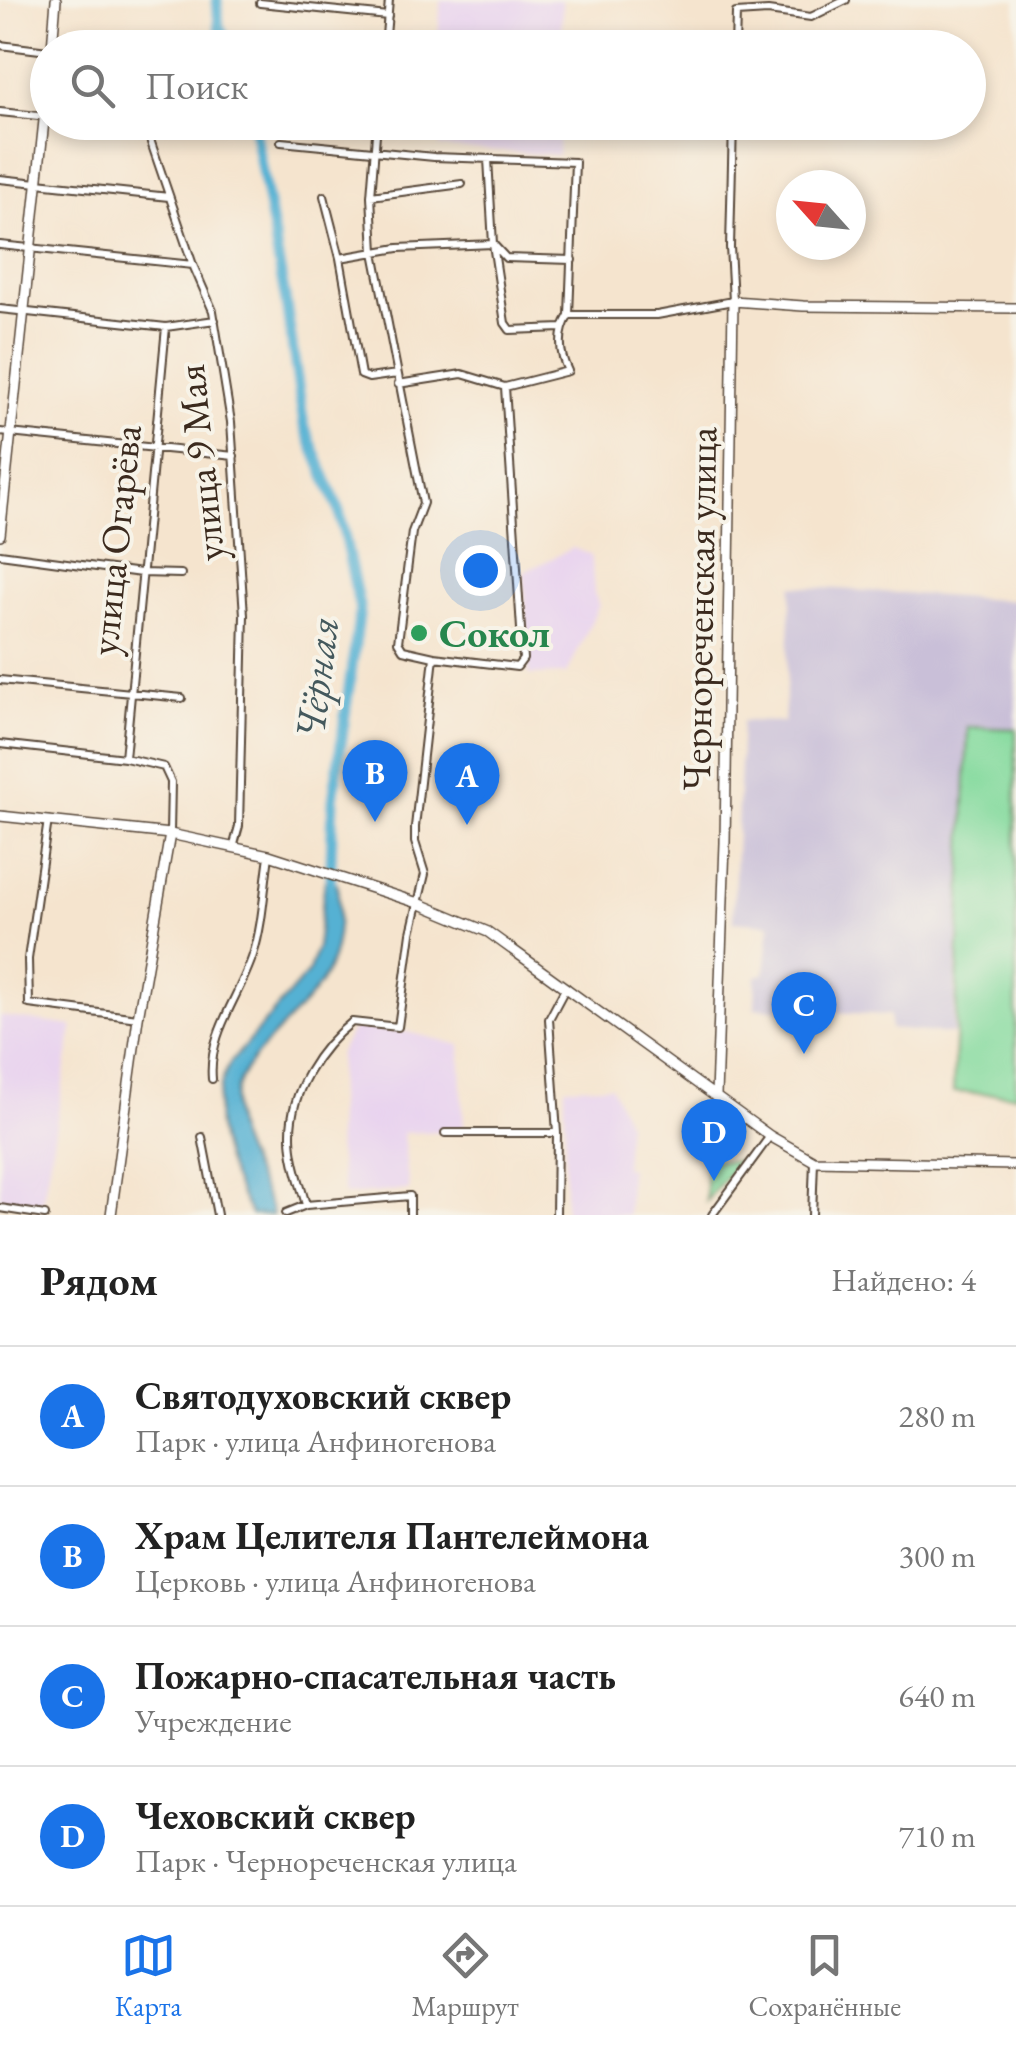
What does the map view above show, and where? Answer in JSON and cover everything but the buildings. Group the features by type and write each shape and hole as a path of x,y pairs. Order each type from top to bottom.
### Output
{"main road":[{"path":"52,30 56,0"},
{"path":"0,534 5,432 43,140"},
{"path":"733,301 803,306 1016,308"},
{"name":"Чернореченская улица","path":"716,1096 725,843 733,301"},
{"path":"0,816 170,834 270,856 418,903 488,932 770,1136 814,1161 1016,1166"},
{"path":"112,1215 138,1018 170,834"}],"street":[{"path":"387,30 390,0"},
{"path":"736,30 736,12 768,10 811,18 846,0"},
{"path":"260,3 388,16"},
{"path":"0,46 30,48"},
{"path":"0,112 30,115"},
{"name":"улица 9 Мая","path":"149,140 215,320 234,456 244,614 239,810 233,848"},
{"path":"375,140 371,196 374,252 423,503 417,530 412,532 398,642 403,650 434,658 517,668 522,660 506,388"},
{"name":"Чернореченская улица","path":"733,140 730,248 733,301"},
{"path":"281,142 576,162 569,315 562,328 562,358 568,371 506,388 462,374 397,379 361,375 340,258 324,196"},
{"path":"488,159 493,244 506,323 510,330 562,328"},
{"path":"0,179 169,197"},
{"path":"371,196 462,184"},
{"path":"493,244 506,258 572,260"},
{"path":"340,258 493,244"},
{"path":"0,246 193,265"},
{"path":"498,273 506,258"},
{"path":"569,315 657,315 733,301"},
{"path":"0,310 166,326 215,320"},
{"name":"улица Огарёва","path":"126,758 166,326"},
{"path":"5,432 234,456"},
{"path":"0,554 181,574"},
{"path":"306,1205 290,1135 298,1095 309,1072 338,1033 352,1022 398,1027 425,874 415,842 415,823 434,658"},
{"path":"0,680 182,698"},
{"path":"0,744 126,758 164,767 171,782 170,834"},
{"path":"48,820 28,959 29,1004 138,1018"},
{"path":"212,1079 210,1058 254,953 270,856"},
{"path":"556,1215 557,1134 549,1020 566,987"},
{"path":"445,1133 557,1134"},
{"path":"712,1215 770,1136"},
{"path":"202,1137 217,1215"},
{"path":"812,1215 814,1161"},
{"path":"286,1214 306,1205 410,1196 410,1215"},
{"path":"0,1208 45,1215"}],"shaded area":[{"path":"441,0 562,0 561,30 438,30"},
{"path":"439,140 558,140 558,155 439,147"},
{"path":"573,548 591,555 594,593 599,605 567,674 529,675 524,572"},
{"path":"792,586 1016,601 1016,729 968,728 953,1034 890,1029 890,1015 755,1008 756,976 765,974 770,924 733,921 742,721 784,722"},
{"path":"0,1016 73,1026 42,1204 0,1199"},
{"path":"354,1028 407,1032 460,1045 464,1130 403,1133 409,1190 344,1195 336,1139 339,1052"},
{"path":"611,1086 627,1122 624,1167 629,1168 628,1215 565,1215 565,1087"}],"green space":[{"path":"968,727 1016,729 1016,1095 953,1092"},
{"path":"706,1161 739,1161 706,1201"}],"water":[{"path":"325,881 337,883 338,892 332,959 308,999 256,1055 235,1094 234,1116 241,1143 273,1215 251,1215 220,1140 217,1121 222,1082 230,1063 309,971 317,947"}],"waterway":[{"name":"Чёрная","path":"217,0 221,30"},
{"name":"Чёрная","path":"256,140 304,425 339,510 360,610 333,800 330,896"}],"place":[{"name":"Сокол","path":"419,633"},
{"name":"Храм Целителя Пантелеймона","path":"375,822"},
{"name":"Святодуховский сквер","path":"467,825"},
{"name":"Пожарно-спасательная часть","path":"804,1054"},
{"name":"Чеховский сквер","path":"714,1181"}]}
